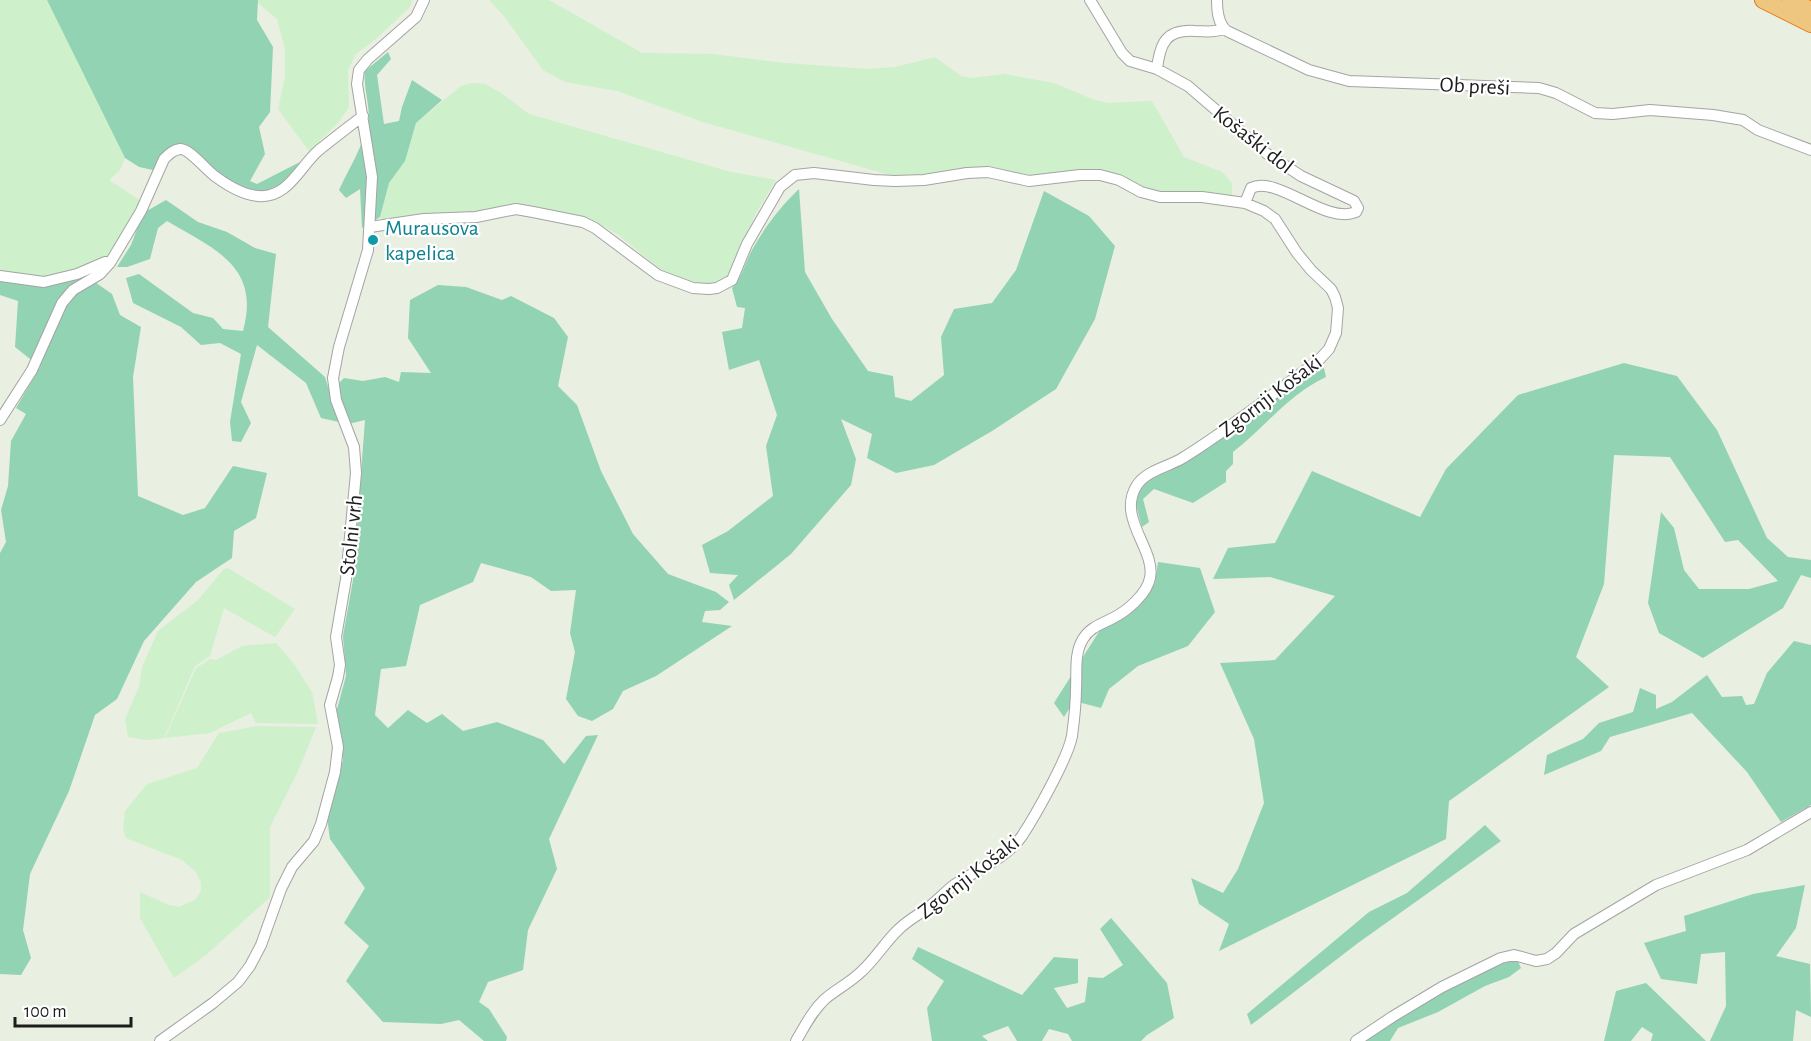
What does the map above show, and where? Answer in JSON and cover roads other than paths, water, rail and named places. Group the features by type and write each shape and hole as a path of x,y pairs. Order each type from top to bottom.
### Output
{"highway":[{"path":"1763,0 1811,24"},
{"path":"1790,0 1811,10"}],"street":[{"name":"Stolni vrh","path":"160,1041 194,1018 238,982 250,966 261,945 288,874 314,841 331,791 338,756 330,705 339,676 340,665 336,637 346,579 356,473 354,447 336,400 333,378 339,347 368,250 372,177 357,84 359,70 416,16 424,0"},
{"name":"Košaški dol","path":"1090,0 1128,60 1138,65 1157,69 1188,86 1266,153 1301,176 1354,201 1358,208 1351,214 1339,213 1259,184 1251,188 1245,203"},
{"path":"1157,69 1159,50 1170,35 1187,31 1216,32 1224,29 1218,17 1216,0"},
{"name":"Ob preši","path":"1224,29 1309,70 1349,81 1539,88 1556,93 1595,114 1650,110 1743,120 1758,130 1811,150"},
{"path":"0,420 32,370 62,303 73,290 100,274 110,263 141,211 164,159 171,152 181,149 188,152 217,178 240,191 259,196 272,194 290,184 317,152 363,116"},
{"name":"Zgornji Košaki","path":"370,228 424,219 476,217 516,209 533,212 583,222 595,228 658,275 693,288 708,289 725,285 732,280 747,244 780,187 790,177 802,173 895,181 924,180 977,172 988,172 1029,181 1100,175 1119,180 1141,192 1160,197 1202,197 1245,203 1264,211 1275,219 1297,253 1335,297 1338,320 1336,333 1329,349 1318,361 1233,425 1179,459 1142,478 1135,488 1132,512 1136,530 1151,566 1150,580 1143,592 1128,607 1114,618 1098,624 1082,640 1076,669 1071,738 1066,753 1033,818 1016,844 953,886 929,908 900,928 863,970 825,999 812,1014 796,1041"},
{"path":"0,276 44,282 76,274 105,262 110,263"},
{"path":"1356,1041 1442,987 1501,958 1514,955 1536,961 1547,959 1579,930 1656,885 1747,850 1811,812"}],"place":[{"name":"Murausova kapelica","path":"373,240"}]}
